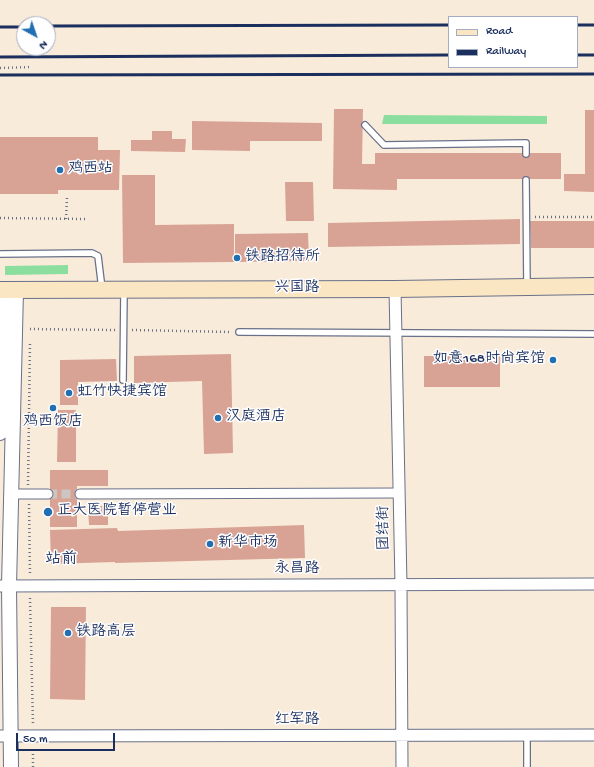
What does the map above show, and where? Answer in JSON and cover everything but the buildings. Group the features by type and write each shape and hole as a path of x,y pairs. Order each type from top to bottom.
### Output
{"main road":[{"name":"兴国路","path":"7,290 395,289 594,286"}],"street":[{"name":"团结街","path":"395,289 401,585 402,767"},
{"path":"7,290 15,329 11,494 4,586 5,736 11,767"},
{"path":"0,433 7,290"},
{"path":"80,494 399,493"},
{"path":"11,494 48,494"},
{"name":"永昌路","path":"4,586 594,584"},
{"name":"红军路","path":"5,736 594,735"}],"lane":[{"path":"365,125 384,145 526,143 526,154"},
{"path":"526,180 527,287"},
{"path":"0,254 92,253 98,256 102,290"},
{"path":"124,290 124,380"},
{"path":"238,332 594,334"},
{"path":"527,735 528,767"}],"path":[{"path":"0,68 32,68"},
{"path":"66,197 66,219"},
{"path":"526,217 594,217"},
{"path":"0,218 86,219"},
{"path":"15,329 238,332"},
{"path":"30,329 28,494 33,767"}],"green space":[{"path":"384,115 547,116 547,124 382,124"},
{"path":"68,265 68,274 5,275 5,266"}],"tunnel":[{"path":"48,494 80,494"}],"railway":[{"path":"56,26 448,25"},
{"path":"578,25 594,25"},
{"path":"0,27 16,27"},
{"path":"0,57 448,55"},
{"path":"578,55 594,55"},
{"path":"0,75 594,74"}],"place":[{"name":"鸡西站","path":"60,170"},
{"name":"铁路招待所","path":"237,258"},
{"name":"如意168时尚宾馆","path":"553,360"},
{"name":"虹竹快捷宾馆","path":"69,393"},
{"name":"鸡西饭店","path":"53,408"},
{"name":"汉庭酒店","path":"218,418"},
{"name":"正大医院暂停营业","path":"48,512"},
{"name":"新华市场","path":"210,544"},
{"name":"铁路高层","path":"68,633"}],"district":[{"name":"站前","path":"61,561"}]}
